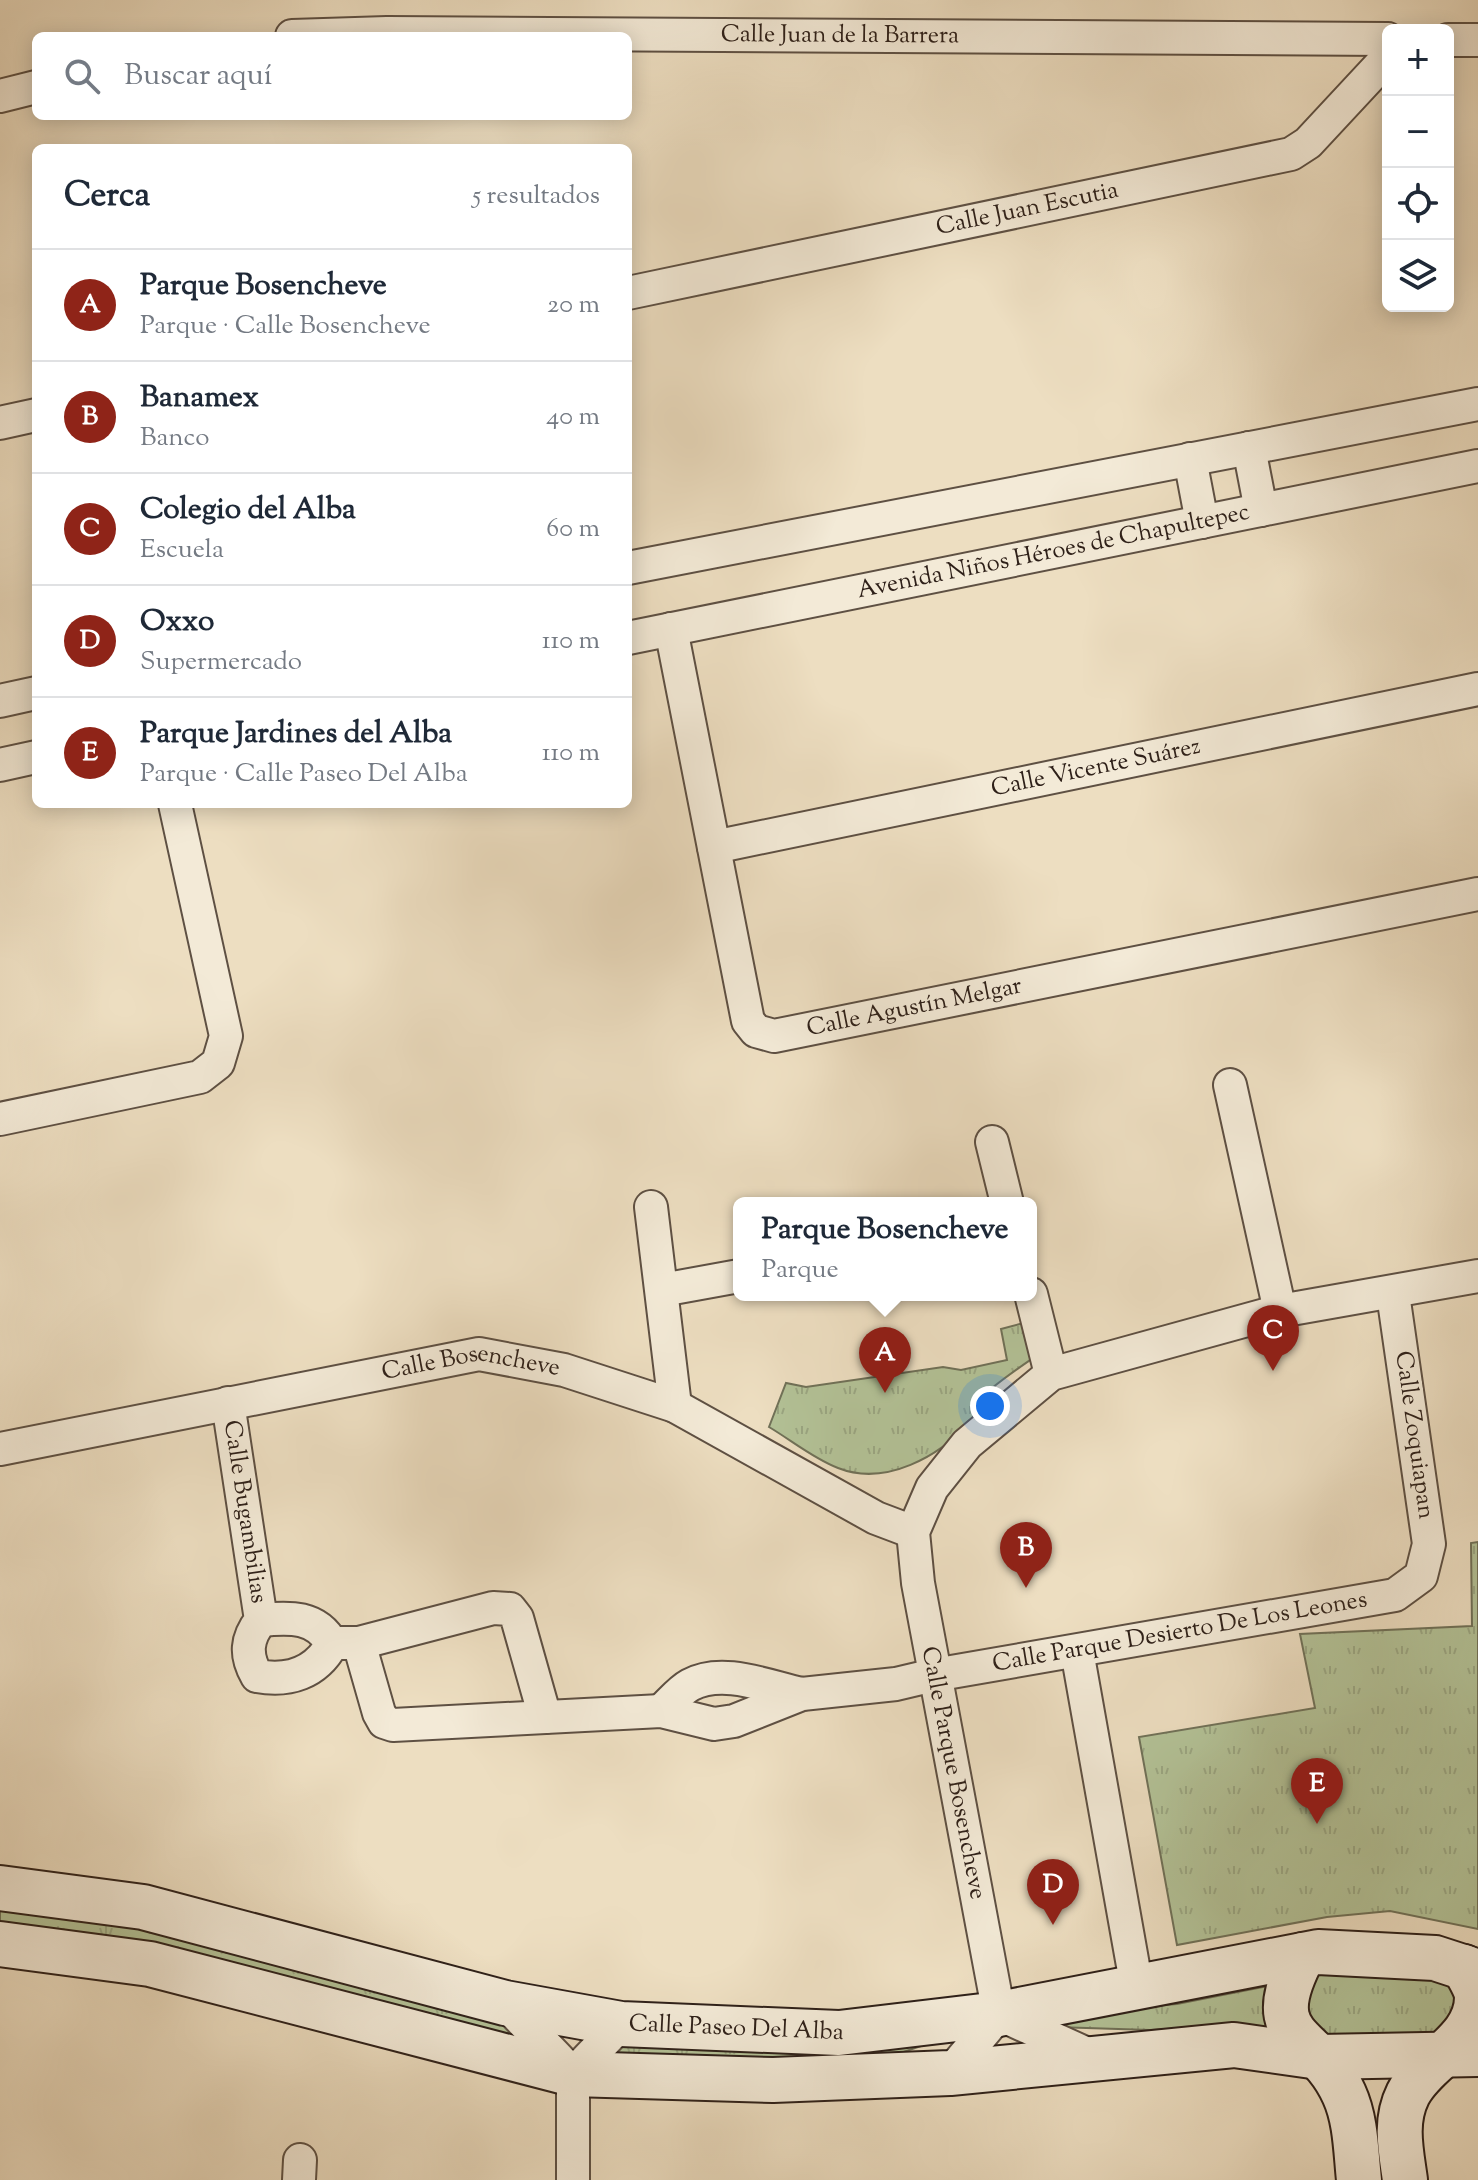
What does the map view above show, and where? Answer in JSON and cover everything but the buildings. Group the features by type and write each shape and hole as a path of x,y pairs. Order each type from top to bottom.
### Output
{"street":[{"name":"Calle Juan de la Barrera","path":"632,34 1382,39"},
{"path":"1454,40 1478,40"},
{"name":"Calle Juan Escutia","path":"632,292 1291,154 1308,143 1382,63"},
{"path":"0,96 32,88"},
{"path":"632,567 1478,404"},
{"path":"0,423 32,416"},
{"path":"1249,448 1261,510"},
{"path":"1190,459 1202,522"},
{"name":"Avenida Niños Héroes de Chapultepec","path":"632,637 1478,466"},
{"name":"Calle Agustín Melgar","path":"671,629 748,1021 756,1031 774,1036 1478,894"},
{"name":"Calle Vicente Suárez","path":"714,847 1478,689"},
{"path":"0,701 32,694"},
{"path":"0,765 32,758"},
{"path":"0,1119 200,1077 218,1063 226,1036 176,808"},
{"path":"1230,1085 1280,1311"},
{"path":"992,1142 1006,1197"},
{"path":"651,1207 675,1406"},
{"path":"913,1532 932,1488 967,1444 1051,1374 1280,1311 1393,1294 1478,1276"},
{"path":"662,1290 733,1277"},
{"name":"Calle Zoquiapan","path":"1393,1294 1429,1544 1421,1576"},
{"path":"1033,1301 1051,1374"},
{"name":"Calle Bosencheve","path":"0,1449 479,1354 564,1370 675,1406 876,1518 913,1532"},
{"name":"Calle Bugambilias","path":"228,1403 261,1620 251,1633 249,1661 257,1676 293,1677 311,1669 345,1643 306,1620 261,1620"},
{"name":"Calle Parque Bosencheve","path":"913,1532 934,1675 999,2014"},
{"name":"Calle Parque Desierto De Los Leones","path":"934,1675 1395,1595 1421,1576"},
{"path":"545,1717 517,1618 510,1609 493,1608 345,1643 384,1722 393,1725 661,1711 714,1724 734,1721 802,1694 896,1684 934,1675"},
{"path":"1077,1651 1137,1988"},
{"path":"661,1711 688,1686 706,1679 727,1678 802,1694"},
{"name":"Calle Paseo Del Alba","path":"0,1888 143,1907 505,2003 621,2024 839,2033 999,2014 1318,1952 1435,1958 1471,1970"},
{"name":"Calle Paseo Del Alba","path":"0,1944 150,1964 573,2074 773,2080 950,2073 1234,2045 1319,2057 1458,2056"},
{"path":"1303,1955 1289,1982 1285,2005 1288,2025 1300,2043 1319,2057 1344,2093 1354,2131 1359,2180"},
{"path":"1405,2180 1399,2134 1401,2113 1409,2092 1458,2056 1473,2019 1477,1995 1471,1970"},
{"path":"505,2003 573,2074 573,2180"},
{"path":"950,2073 999,2014 1096,2058"},
{"path":"573,2074 621,2024"}],"green space":[{"path":"1027,1322 1033,1358 984,1396 978,1403 973,1420 958,1435 928,1457 910,1465 875,1474 856,1473 820,1460 769,1427 786,1383 806,1387 943,1367 961,1370 1007,1360 1001,1329"},
{"path":"1478,1542 1478,1929 1390,1911 1327,1917 1177,1945 1139,1737 1315,1708 1300,1634 1472,1626 1471,1543"},
{"path":"0,1898 81,1910 493,2013 537,2047 0,1930"},
{"path":"1406,1967 1465,1991 1447,2034 1376,2044 1309,2032 1295,1994 1318,1971"},
{"path":"1268,1986 1263,2002 1270,2029 1234,2025 1150,2030 1055,2027 1051,2014 1177,2004"},
{"path":"979,2026 889,2057 839,2064 604,2058 606,2052 623,2046"}],"place":[{"name":"Colegio del Alba","path":"1273,1371"},
{"name":"Parque Bosencheve","path":"885,1393"},
{"name":"Banamex","path":"1026,1588"},
{"name":"Parque Jardines del Alba","path":"1317,1824"},
{"name":"Oxxo","path":"1053,1925"}]}
